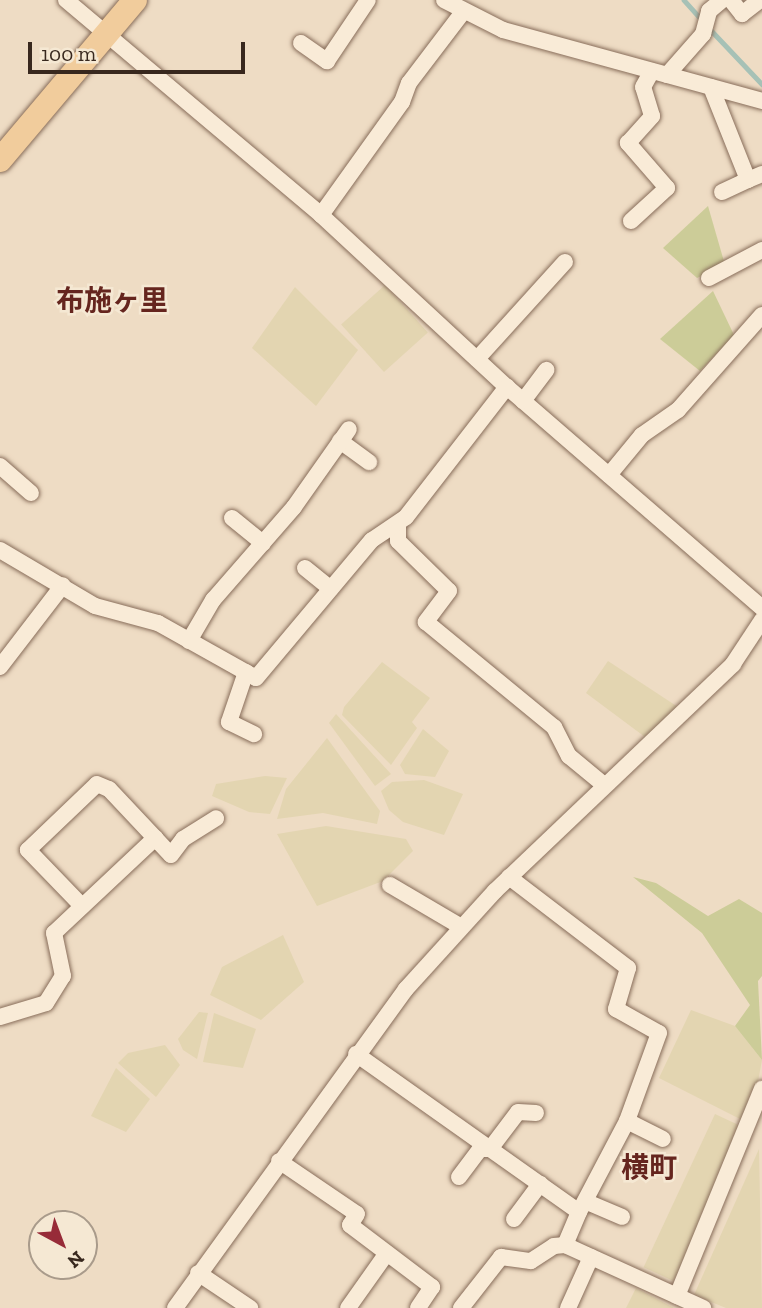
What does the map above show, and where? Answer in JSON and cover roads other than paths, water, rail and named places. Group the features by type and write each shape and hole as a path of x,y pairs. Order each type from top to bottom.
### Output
{"main road":[{"path":"0,160 135,0"}],"street":[{"path":"66,0 321,215 507,387 762,608"},
{"path":"301,43 327,61 368,0"},
{"path":"444,0 503,30 762,101"},
{"path":"631,221 667,188 628,143 652,116 643,87 703,34 709,11 722,0"},
{"path":"731,0 742,14 760,0"},
{"path":"321,215 402,102 409,83 463,12"},
{"path":"711,87 755,177 722,192"},
{"path":"709,278 762,250"},
{"path":"477,359 565,262"},
{"path":"609,475 642,435 678,410 762,315"},
{"path":"523,401 547,370"},
{"path":"0,550 96,606 158,623 256,678 372,540 398,525 507,387"},
{"path":"189,642 213,600 263,543 344,435 369,463"},
{"path":"0,467 31,492"},
{"path":"232,518 263,543"},
{"path":"398,525 397,541 449,591 426,622 554,727 569,756 604,785"},
{"path":"305,568 331,589"},
{"path":"0,667 63,585"},
{"path":"175,1308 356,1054 460,926 733,664 762,620"},
{"path":"246,672 229,722 254,734"},
{"path":"82,906 28,850 97,784 108,789 172,855 183,839 216,818"},
{"path":"0,1017 46,1003 63,976 54,933 155,838"},
{"path":"509,877 628,968 616,1009 659,1033 626,1121 565,1245"},
{"path":"390,885 460,926"},
{"path":"356,1054 540,1184 583,1207 622,1217"},
{"path":"677,1296 755,1136 762,1090"},
{"path":"490,1149 518,1112 536,1112"},
{"path":"626,1121 663,1139"},
{"path":"459,1177 480,1149 490,1149"},
{"path":"279,1161 357,1214 350,1225 432,1287 418,1308"},
{"path":"514,1220 540,1184"},
{"path":"461,1308 501,1257 531,1261 554,1246 565,1245 704,1308"},
{"path":"355,1305 387,1253"},
{"path":"568,1308 591,1257"},
{"path":"198,1273 250,1308"}],"waterway":[{"path":"684,0 702,20"},
{"path":"710,29 762,84"}],"district":[{"name":"布施ヶ里","path":"112,301"},
{"name":"横町","path":"649,1168"}]}
